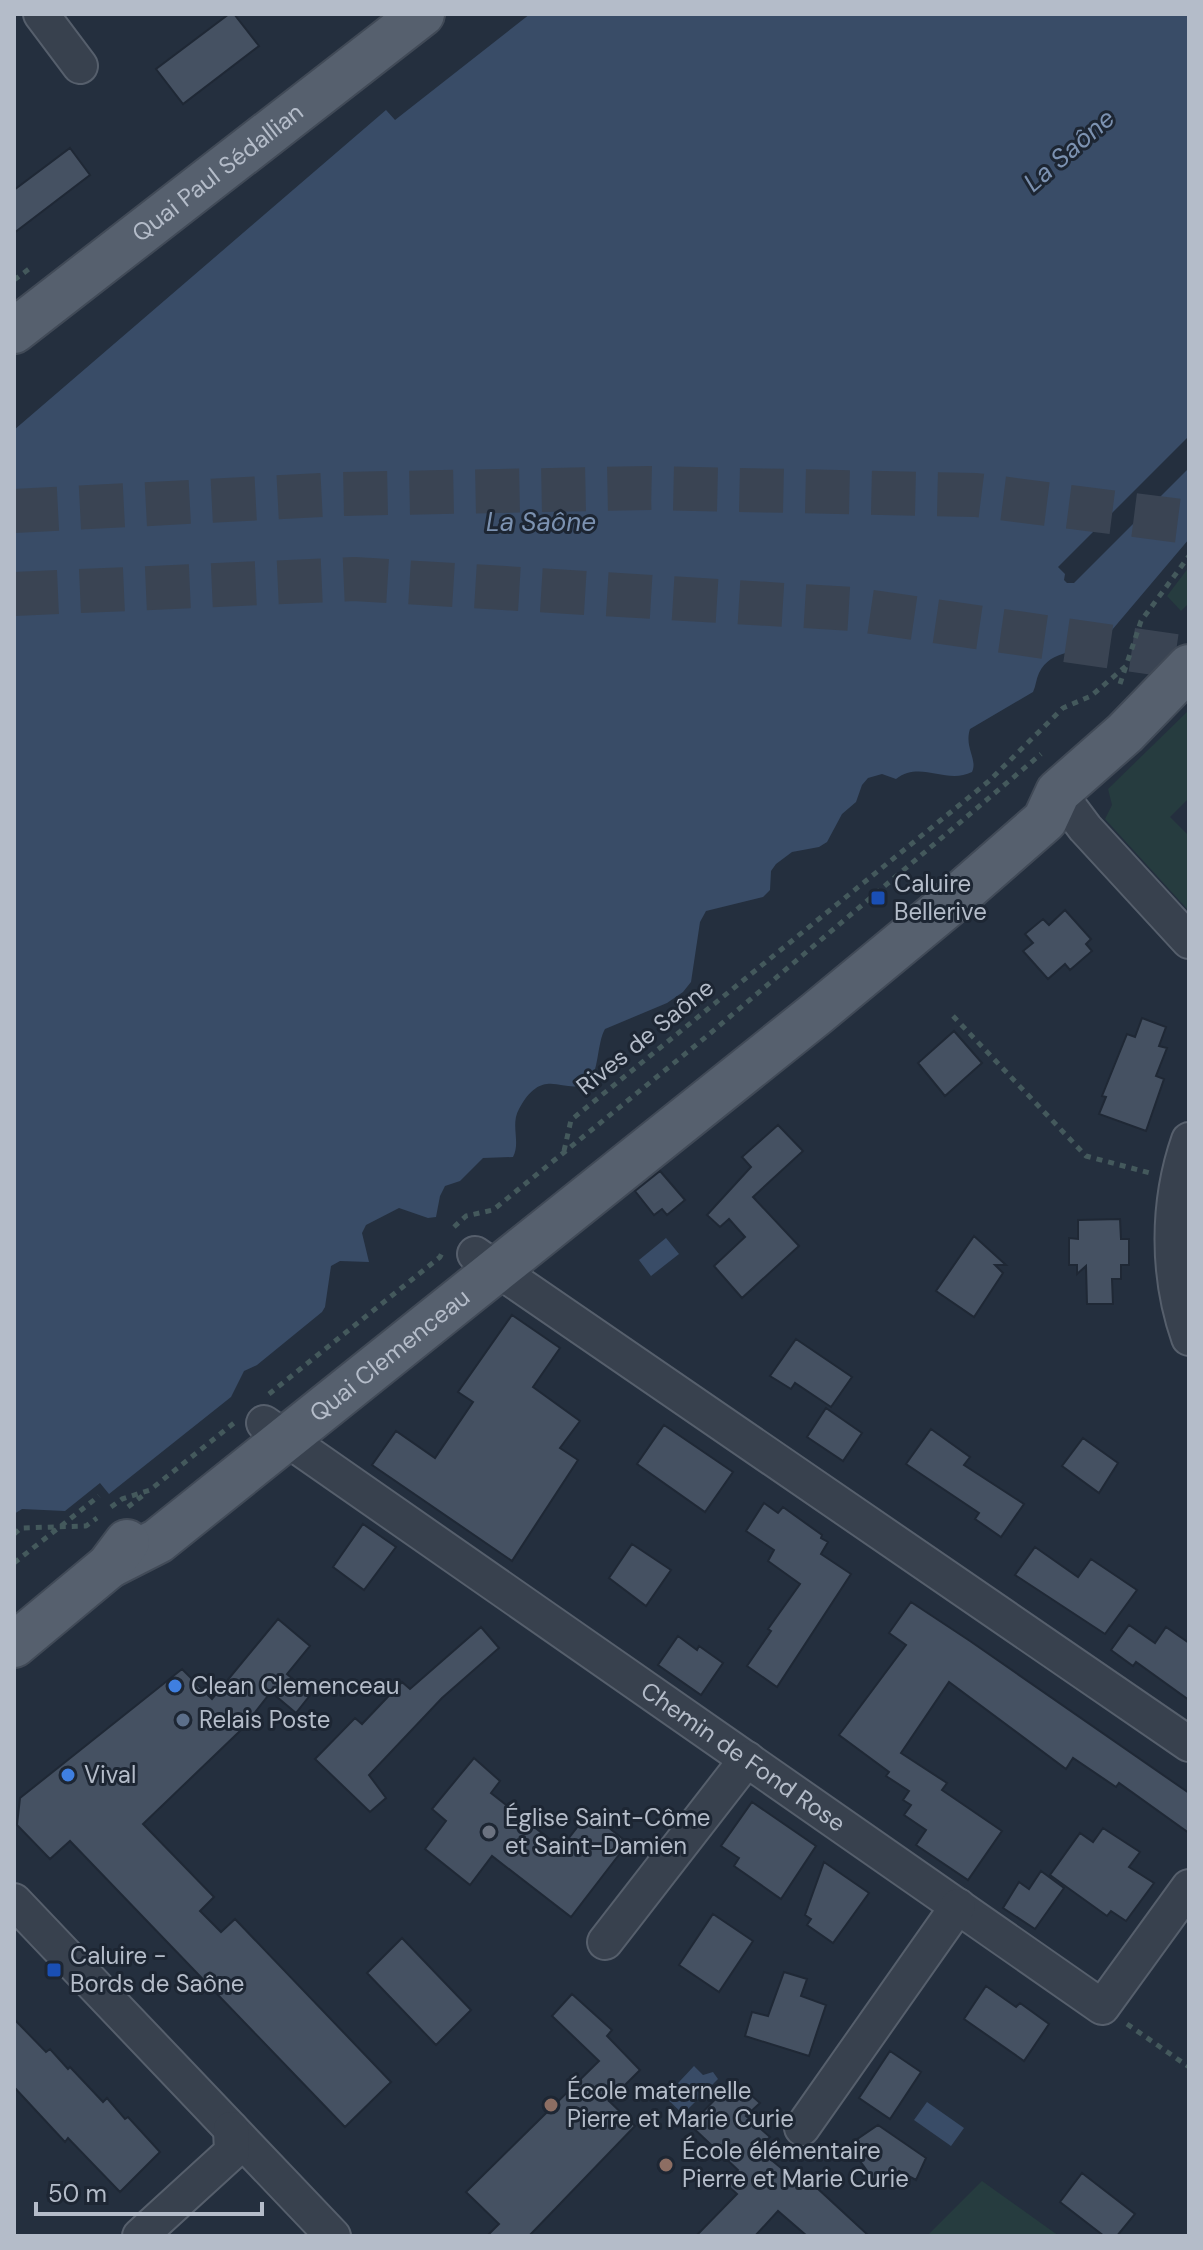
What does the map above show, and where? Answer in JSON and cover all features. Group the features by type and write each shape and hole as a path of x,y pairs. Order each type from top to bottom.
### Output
{"main road":[{"name":"Quai Paul Sédallian","path":"14,331 422,14"},
{"name":"Quai Clemenceau","path":"14,1645 109,1566 158,1541 262,1421 468,1249 656,1126 775,1030 950,903 1045,820 1058,792 1125,733 1189,667"}],"street":[{"path":"41,14 80,66"},
{"path":"1058,792 1085,828 1189,941"},
{"path":"1189,1140 1178,1181 1172,1227 1178,1297 1189,1338"},
{"path":"468,1249 1189,1744"},
{"name":"Chemin de Fond Rose","path":"262,1421 1102,2007"},
{"path":"605,1942 747,1759"},
{"path":"1102,2007 1189,1887"},
{"path":"14,1901 333,2236"},
{"path":"802,2128 958,1906"},
{"path":"140,2236 232,2152 231,2129"}],"path":[{"path":"1117,690 1141,621 1189,556"},
{"name":"Rives de Saône","path":"564,1152 571,1120 989,781 1063,708 1091,696 1126,666"},
{"path":"121,1512 150,1490 262,1421 440,1257 468,1249 466,1216 493,1210 713,1031 1045,750"},
{"path":"953,1016 1086,1156 1178,1181"},
{"path":"110,1508 122,1499 150,1490"},
{"path":"14,1563 99,1496"},
{"path":"14,1534 21,1528 86,1526 98,1517"},
{"path":"1102,2007 1189,2067"}],"green space":[{"path":"1189,567 1189,603 1181,611 1167,596"},
{"path":"1189,710 1189,798 1170,817 1189,836 1189,911 1105,819 1112,805 1108,789"},
{"path":"982,2181 1059,2236 927,2236"}],"water":[{"name":"La Saône","path":"530,14 1189,14 1189,539 1101,643 1051,659 1039,673 1033,692 970,729 972,772 953,776 915,772 896,779 882,774 868,778 856,802 842,814 827,842 819,847 792,852 776,864 771,871 770,890 763,897 706,911 700,922 691,982 683,992 667,1003 605,1029 594,1072 588,1082 580,1086 546,1084 528,1095 516,1115 513,1157 483,1158 460,1181 445,1186 436,1217 428,1218 399,1208 366,1225 362,1233 369,1262 340,1261 331,1266 322,1312 257,1365 244,1371 231,1397 109,1494 100,1483 65,1511 22,1509 14,1514 14,430 386,110 395,120"},
{"path":"666,1238 679,1254 651,1276 639,1260"},
{"path":"694,2066 703,2075 713,2072 718,2079 683,2114 665,2097"},
{"path":"927,2102 964,2128 951,2146 914,2120"}],"pier":[{"path":"1189,436 1189,468 1074,583 1067,583 1065,574 1058,567"}],"building":[{"path":"229,14 234,14 259,46 183,104 156,69"},
{"path":"70,148 90,175 14,233 14,190"},
{"path":"1065,910 1091,939 1086,944 1092,951 1070,970 1065,964 1048,979 1023,951 1033,943 1025,934 1043,919 1049,925"},
{"path":"1142,1018 1166,1027 1159,1046 1167,1048 1156,1076 1164,1079 1146,1131 1099,1114 1106,1097 1102,1096 1127,1034 1135,1037"},
{"path":"954,1031 982,1063 945,1096 918,1063"},
{"path":"778,1125 803,1151 753,1197 799,1246 742,1298 714,1266 745,1237 729,1219 720,1227 707,1215 751,1167 742,1157"},
{"path":"660,1171 685,1200 667,1215 662,1209 654,1215 635,1191"},
{"path":"1120,1219 1121,1239 1129,1239 1129,1265 1121,1265 1121,1279 1112,1279 1113,1304 1087,1304 1086,1266 1077,1274 1077,1265 1069,1265 1069,1238 1078,1239 1078,1220"},
{"path":"974,1236 1006,1265 995,1265 1003,1273 974,1317 936,1291"},
{"path":"512,1315 560,1348 533,1387 580,1421 560,1448 578,1460 512,1561 372,1465 396,1431 435,1458 473,1402 458,1392"},
{"path":"796,1339 852,1377 831,1407 795,1383 791,1389 770,1376"},
{"path":"826,1408 862,1433 843,1461 807,1437"},
{"path":"664,1425 733,1472 705,1512 637,1464"},
{"path":"931,1429 970,1457 964,1465 1024,1504 1001,1537 975,1519 979,1513 906,1464"},
{"path":"1083,1438 1118,1463 1099,1493 1062,1466"},
{"path":"764,1503 778,1513 783,1507 822,1535 821,1538 828,1542 821,1554 851,1574 777,1687 747,1666 771,1631 768,1629 800,1584 768,1561 774,1550 746,1531"},
{"path":"363,1524 396,1547 364,1590 333,1567"},
{"path":"632,1544 671,1570 646,1606 609,1578"},
{"path":"1035,1547 1078,1577 1091,1559 1137,1590 1105,1634 1015,1575"},
{"path":"911,1602 1189,1793 1189,1833 1119,1783 1116,1787 1073,1758 1066,1769 949,1682 901,1753 947,1783 942,1790 1002,1831 968,1880 916,1845 926,1830 904,1815 911,1805 903,1800 909,1791 886,1776 889,1772 839,1735 906,1645 889,1633"},
{"path":"278,1619 310,1646 287,1674 311,1694 296,1713 271,1692 241,1730 143,1824 214,1897 200,1911 221,1932 235,1919 391,2082 345,2127 70,1841 50,1859 17,1825 20,1798 182,1669 212,1699"},
{"path":"1129,1625 1155,1643 1166,1627 1189,1643 1189,1700 1136,1662 1133,1666 1111,1650"},
{"path":"481,1627 499,1648 442,1698 369,1775 386,1798 370,1812 315,1759 355,1718 362,1724 402,1682 410,1689"},
{"path":"678,1636 723,1663 701,1695 658,1665"},
{"name":"Église Saint-Côme et Saint-Damien","path":"474,1758 500,1781 491,1793 561,1848 589,1812 628,1843 571,1917 492,1856 470,1885 425,1849 446,1821 432,1809"},
{"path":"752,1802 816,1846 781,1899 734,1866 739,1858 721,1846"},
{"path":"1103,1828 1140,1852 1129,1867 1154,1883 1126,1921 1111,1911 1107,1916 1050,1875 1080,1833 1093,1842"},
{"path":"824,1862 869,1893 833,1943 807,1925 811,1919 805,1915"},
{"path":"1041,1871 1064,1888 1035,1929 1003,1908 1019,1882 1029,1889"},
{"path":"713,1914 753,1941 719,1992 679,1965"},
{"path":"402,1938 471,2010 436,2045 367,1973"},
{"path":"784,1972 807,1979 801,1996 826,2005 809,2056 745,2036 752,2012 768,2016"},
{"path":"986,1986 1016,2007 1020,2003 1049,2024 1024,2061 964,2019"},
{"name":"École maternelle Pierre et Marie Curie","path":"572,1994 612,2030 607,2036 640,2070 609,2101 635,2126 529,2236 487,2236 499,2224 466,2192 599,2061 552,2016"},
{"path":"14,2019 46,2052 50,2049 68,2069 70,2067 103,2102 107,2098 125,2119 128,2117 160,2152 120,2192 68,2138 65,2142 14,2087"},
{"path":"890,2051 921,2072 890,2119 859,2098"},
{"path":"734,2080 760,2103 746,2116 770,2137 758,2149 798,2182 804,2176 869,2236 807,2236 778,2211 755,2236 696,2236 737,2194 725,2183 738,2170 690,2125"},
{"path":"878,2125 926,2158 916,2180 899,2171 878,2186 860,2161 865,2156 853,2142"},
{"path":"1082,2173 1135,2214 1117,2236 1104,2236 1060,2202"}],"tunnel":[{"path":"14,511 342,494 651,488 976,495 1189,522"},
{"path":"14,594 354,579 852,609 1189,658"}],"place":[{"name":"Caluire Bellerive","path":"878,898"},
{"name":"Clean Clemenceau","path":"175,1686"},
{"name":"Relais Poste","path":"183,1720"},
{"name":"Vival","path":"68,1775"},
{"name":"Église Saint-Côme et Saint-Damien","path":"489,1832"},
{"name":"Caluire - Bords de Saône","path":"54,1970"},
{"name":"École maternelle Pierre et Marie Curie","path":"551,2105"},
{"name":"École élémentaire Pierre et Marie Curie","path":"666,2165"}]}
